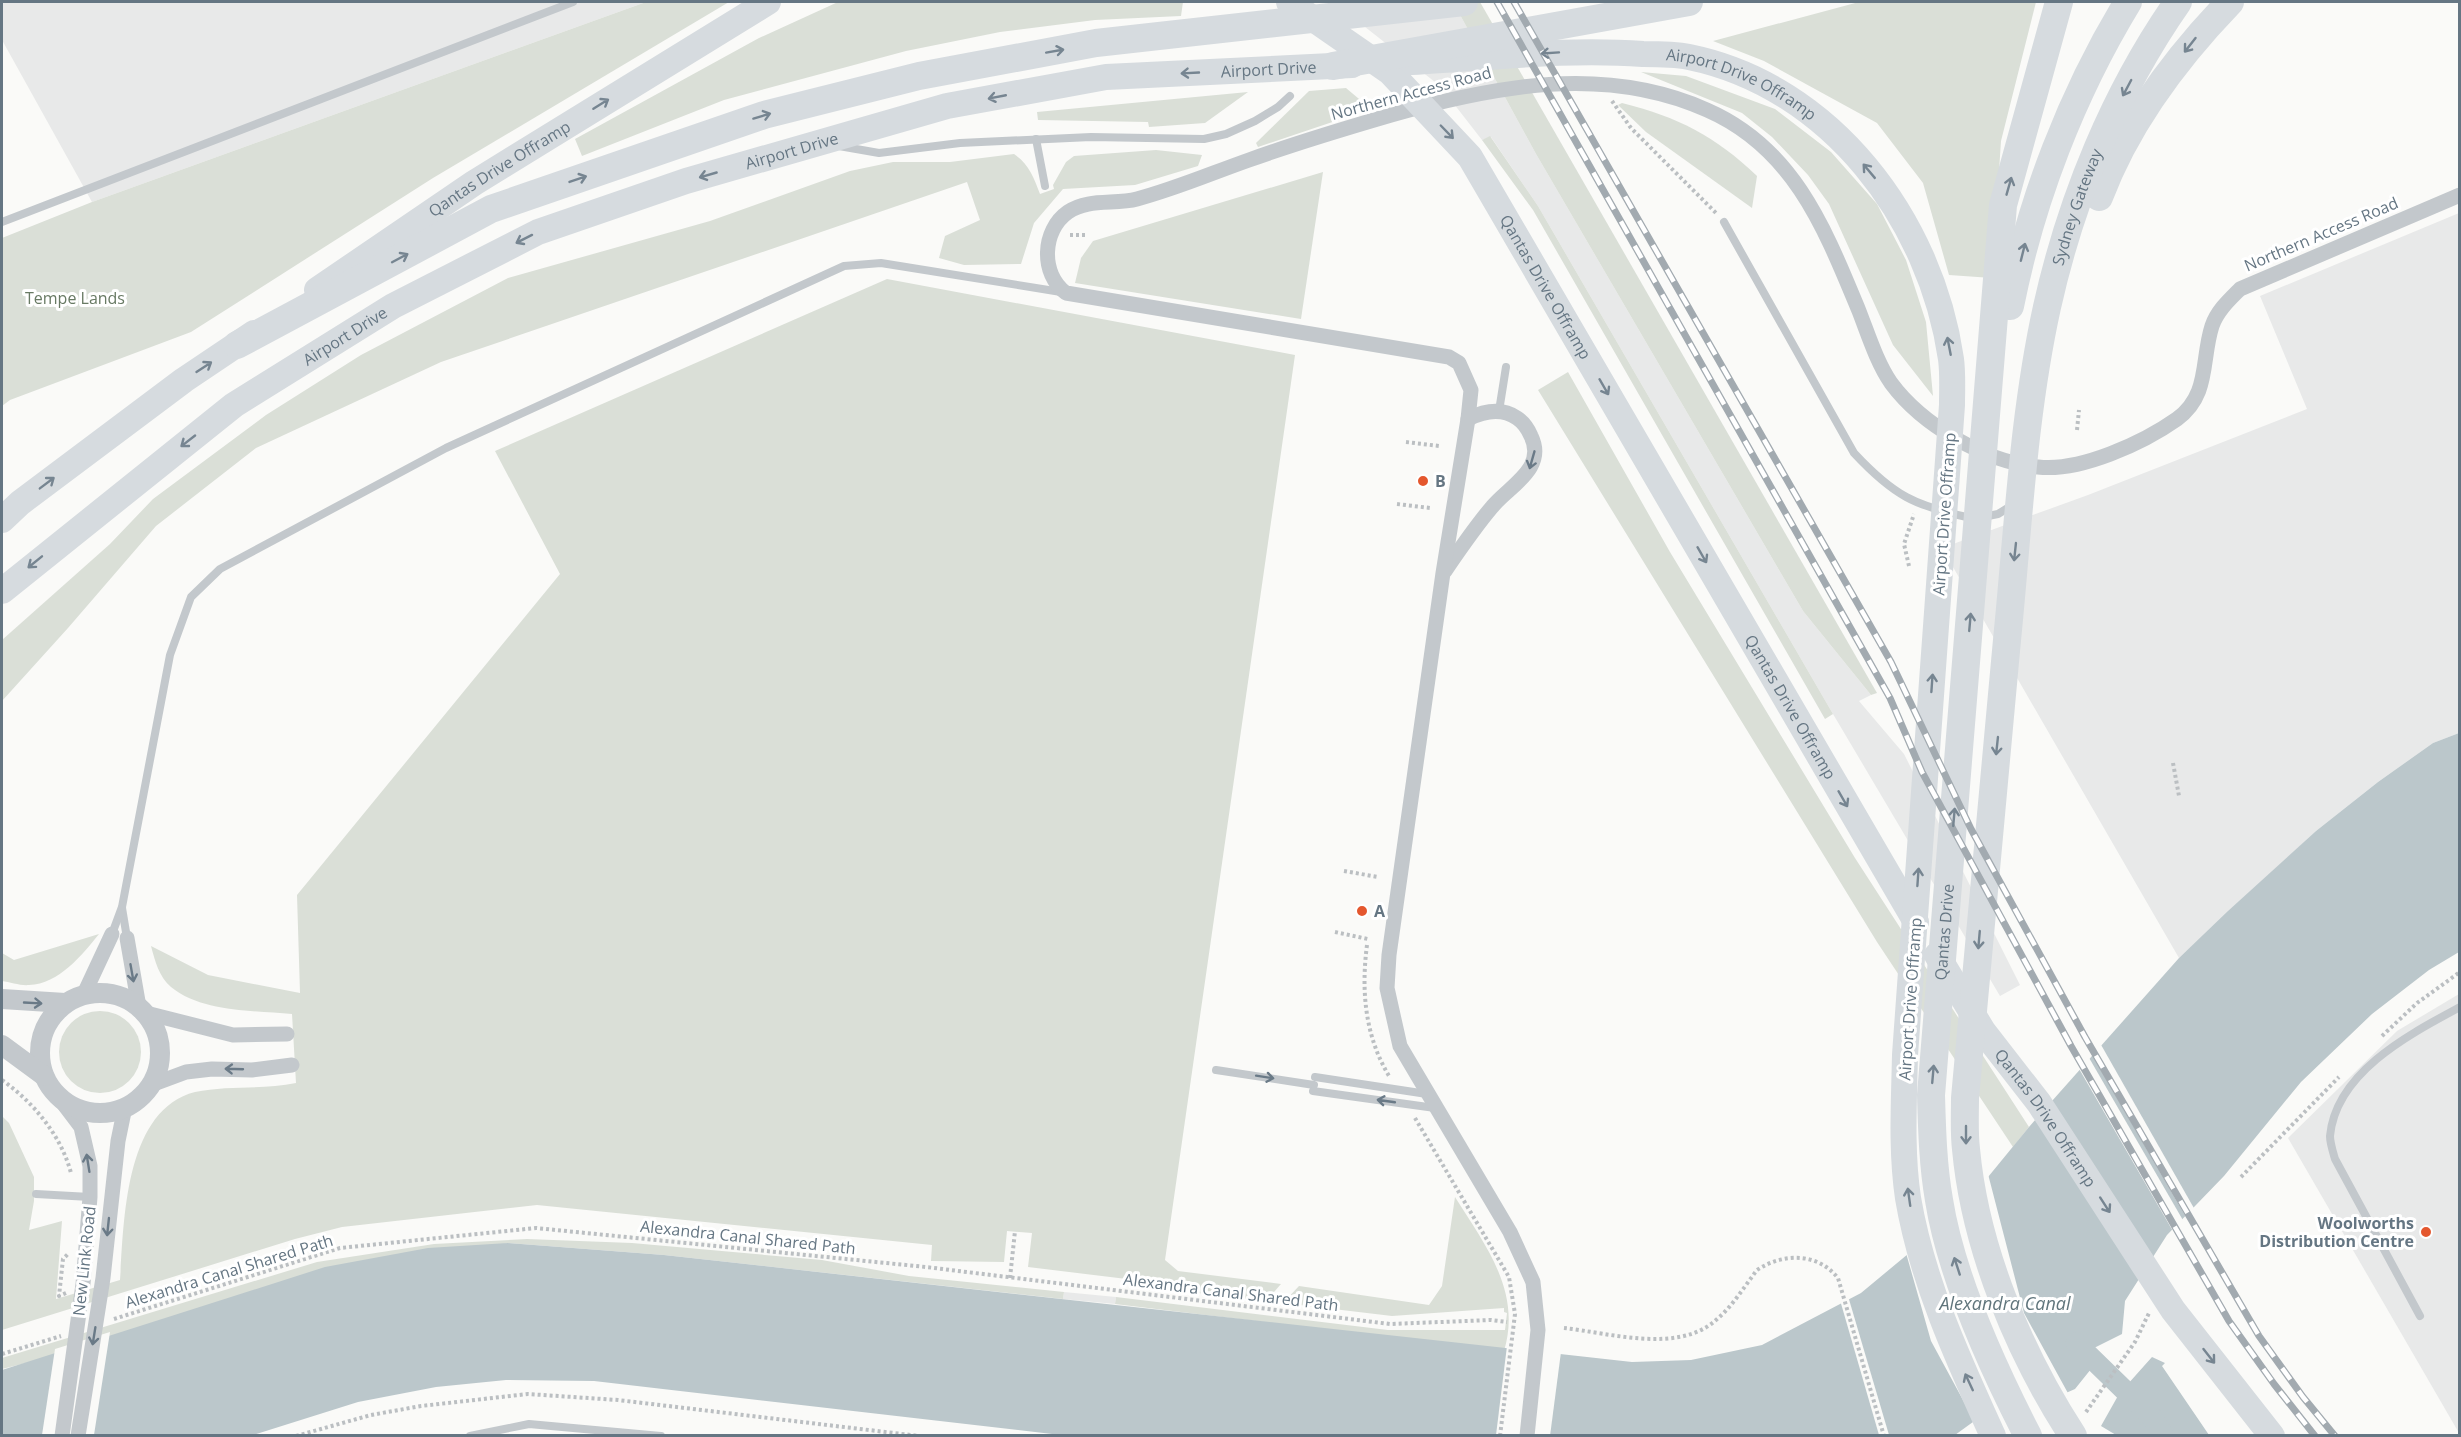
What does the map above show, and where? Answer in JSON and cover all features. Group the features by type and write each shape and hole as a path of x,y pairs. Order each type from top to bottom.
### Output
{"highway":[{"name":"Qantas Drive Offramp","path":"237,345 474,183 768,2"},
{"name":"Qantas Drive Offramp","path":"1289,2 1390,72 1470,157 1900,896 1983,1031 2039,1103 2173,1310 2272,1436"},
{"path":"2,520 20,503 174,387 237,345 491,209 764,115 919,76 1096,43 1464,2"},
{"name":"Airport Drive","path":"2,591 234,405 393,306 538,232 686,181 947,106 1106,77 1332,66 1689,2"},
{"path":"1988,411 2003,205 2059,2"},
{"path":"1988,411 2011,300 2031,220 2066,124 2128,2"},
{"name":"Sydney Gateway","path":"2027,431 2047,307 2079,197 2102,134 2155,35 2178,2"},
{"path":"2079,1424 2018,1336 1988,1255 1966,1148 1965,1098 2027,431 2064,290 2111,166 2159,86 2194,39 2230,2"},
{"name":"Airport Drive Offramp","path":"1332,66 1609,51 1688,57 1741,73 1797,102 1848,145 1891,197 1922,261 1942,311 1952,361 1952,405 1905,1055 1904,1148 1908,1196 1916,1236 1951,1345 1993,1436"},
{"name":"Qantas Drive","path":"1988,411 1931,1095 1939,1202 1957,1267 1997,1375 2028,1436"}],"street":[{"name":"Northern Access Road","path":"1066,293 1052,278 1048,252 1049,236 1067,212 1092,204 1134,200 1310,138 1457,96 1509,86 1552,83 1645,89 1709,111 1741,129 1777,160 1805,194 1826,231 1889,380 1907,402 1925,419 1962,441 2037,472 2119,450 2177,418 2195,402 2212,324 2224,304 2240,289 2460,195"},
{"path":"1066,293 1449,357 1459,363 1471,390 1387,972 1389,1004 1396,1036 1427,1094 1526,1262 1537,1301 1537,1344 1527,1436"},
{"path":"1443,573 1489,511 1525,476 1534,459 1535,448 1529,431 1516,418 1499,411 1480,413 1468,419"},
{"path":"84,994 120,936"},
{"path":"120,936 142,1010 157,1036 160,1053 158,1069 151,1085"},
{"name":"New Link Road","path":"62,1436 83,1284 90,1197 90,1166 81,1127 44,1076 39,1056 42,1036 49,1019 65,1003 84,994 104,993 124,998 142,1010"},
{"name":"New Link Road","path":"2,999 65,1003"},
{"path":"142,1010 233,1035 287,1034"},
{"name":"New Link Road","path":"2,1045 44,1076"},
{"path":"151,1085 186,1072 212,1069 252,1070 292,1065"},
{"name":"New Link Road","path":"56,1094 72,1106 92,1112 109,1112 125,1107 140,1098 151,1085"},
{"name":"New Link Road","path":"78,1436 104,1278 117,1141 125,1107"}],"lane":[{"path":"2,222 573,2"},
{"path":"818,143 879,153 960,143 1091,136 1204,139 1226,134 1255,121 1278,107 1290,96"},
{"path":"1036,139 1045,186"},
{"path":"1724,222 1854,453 1878,479 1918,505 1971,518 1998,514 2028,492"},
{"path":"120,936 122,907 170,655 191,597 220,569 446,448 844,266 881,263 1066,293"},
{"path":"1499,411 1506,367"},
{"path":"120,936 122,907"},
{"path":"2420,1316 2335,1159 2330,1138 2338,1104 2352,1082 2406,1036 2460,1006"},
{"path":"1216,1070 1314,1084 1427,1094"},
{"path":"1314,1084 1437,1109"},
{"path":"36,1194 90,1197"},
{"path":"470,1436 529,1424 661,1436"}],"path":[{"path":"1631,128 1724,222"},
{"path":"2077,430 2079,410"},
{"path":"1406,442 1439,446"},
{"path":"1397,504 1431,508"},
{"path":"1909,566 1904,544 1907,528 1918,505"},
{"path":"2173,763 2179,796"},
{"path":"1344,871 1378,877"},
{"path":"1335,933 1367,942 1363,970 1367,1022 1373,1046 1392,1081"},
{"path":"2,1080 38,1111 53,1133 71,1171 73,1196"},
{"path":"1410,1110 1509,1277 1515,1314 1500,1436"},
{"name":"Alexandra Canal Shared Path","path":"103,1323 340,1248 536,1228 1010,1278 1390,1324 1491,1320 1507,1322"},
{"path":"1010,1278 1015,1231"},
{"path":"1564,1328 1658,1340 1678,1339 1710,1325 1757,1270 1774,1260 1804,1258 1827,1268 1838,1278 1884,1436"},
{"path":"59,1296 63,1259"},
{"path":"2,1354 69,1333"},
{"path":"2079,1424 2135,1342"},
{"path":"296,1436 370,1415 421,1406 528,1394 618,1400 919,1436"}],"shaded area":[{"path":"2,2 646,2 92,202 2,40"},
{"path":"1453,2 1536,154 1803,611 1871,695 1859,701 1904,754 2020,985 2000,996 1538,206 1491,137 1482,140 1440,86 1341,8"},
{"path":"2459,213 2459,733 2433,743 2378,782 2316,831 2179,958 1942,548 2088,495 2307,409 2260,296"},
{"path":"2459,994 2459,1433 2288,1138 2397,1031"},
{"path":"1064,1292 1116,1297 1115,1304 1063,1299"}],"green space":[{"name":"Tempe Lands","path":"646,2 729,2 433,178 191,332 10,400 2,406 2,238 92,202"},
{"path":"838,2 1183,2 1181,16 1095,20 1000,32 906,51 724,100 582,156 575,139 759,38"},
{"path":"1453,2 1480,2 1877,693 1871,695 1803,611 1536,154"},
{"path":"1859,2 2036,2 2001,141 1992,278 1949,275 1923,183 1877,123 1764,61 1713,41"},
{"path":"1641,72 1686,76 1775,109 1831,152 1877,204 1906,260 1926,322 1933,396 1893,345 1829,204 1808,175 1772,137 1742,113"},
{"path":"1346,88 1371,109 1258,147 1256,143 1309,91"},
{"path":"1248,92 1205,123 1149,127 1148,122 1038,120 1037,112"},
{"path":"1622,103 1661,115 1695,130 1741,162 1757,176 1752,208 1646,132 1618,105"},
{"path":"1490,136 1538,206 1833,714 1825,719 1533,210 1482,140"},
{"path":"1156,150 1202,155 1198,166 1135,185 1063,189 1034,223 1021,264 964,265 939,258 945,236 980,220 967,182 441,362 256,448 156,526 2,701 2,640 110,544 153,499 266,415 361,355 508,278 710,221 850,171 893,162 950,162 1014,154 1027,167 1040,194 1054,189 1053,185 1066,162 1074,156"},
{"path":"1323,172 1301,319 1075,283 1081,258 1093,241"},
{"path":"887,279 1295,355 1165,1260 1178,1271 1281,1284 1274,1292 1255,1300 1142,1286 1143,1281 1028,1267 1032,1233 1007,1231 1004,1262 931,1261 932,1245 537,1205 342,1227 295,1239 2,1330 2,1116 9,1123 34,1177 34,1201 29,1230 62,1221 56,1299 120,1280 123,1229 132,1171 141,1144 154,1121 172,1103 195,1092 207,1090 296,1083 292,1014 229,1009 198,1002 171,987 163,978 151,946 208,975 300,993 297,895 560,574 495,451"},
{"path":"1568,372 1670,552 1855,858 2029,1127 2013,1147 1877,942 1538,390"},
{"path":"99,934 69,967 50,980 26,985 2,981 2,953 14,960"},
{"path":"100,1011 116,1014 129,1023 138,1036 141,1052 138,1068 129,1081 116,1090 100,1093 84,1090 71,1081 62,1068 59,1052 62,1036 71,1023 84,1014"},
{"path":"1455,1197 1498,1270 1508,1308 1508,1329 1504,1351 1115,1304 1116,1297 1388,1330 1505,1330 1507,1313 1504,1312 1504,1308 1392,1316 1283,1303 1299,1286 1429,1305 1442,1286"},
{"path":"527,1239 632,1243 822,1260 909,1276 1064,1292 1063,1299 664,1255 508,1243 2,1369 2,1358 317,1262 434,1244"}],"water":[{"name":"Alexandra Canal","path":"2459,733 2459,952 2429,970 2372,1014 2301,1082 2224,1176 2167,1235 2125,1301 2122,1334 2094,1348 2095,1364 2075,1389 2041,1404 2021,1402 1984,1414 1955,1435 1069,1436 594,1381 506,1380 436,1387 358,1402 253,1435 2,1436 2,1370 325,1267 428,1248 508,1243 664,1255 1632,1362 1691,1360 1762,1345 1861,1293 1961,1210 2029,1127 2179,958 2228,911 2316,831 2378,782 2433,743"},
{"path":"2152,1357 2165,1363 2162,1366 2209,1435 2116,1435 2101,1426 2119,1394"}],"pier":[{"path":"2100,1043 2195,1210 2187,1219 2091,1053"},
{"path":"2088,1056 2184,1222 2174,1233 2078,1067"},
{"path":"1988,1174 2024,1313 2069,1395 2042,1407 2021,1405 1985,1417 1976,1424 1931,1341 1906,1253 1959,1208"},
{"path":"1848,1296 1889,1435 1879,1435 1840,1300"},
{"path":"110,1332 94,1435 42,1435 55,1349"},
{"path":"1507,1346 1561,1352 1550,1436 1496,1435"}],"waterway":[{"path":"2076,1343 2152,1417 2164,1436"}],"railway":[{"path":"1497,2 1890,698 1922,772 2071,1046 2229,1321 2315,1436"},
{"path":"1514,2 1891,662 1971,829 2085,1037 2259,1336 2303,1397 2335,1436"}],"place":[{"name":"B","path":"1423,481"},
{"name":"A","path":"1362,911"},
{"name":"Woolworths Distribution Centre","path":"2426,1232"}]}
